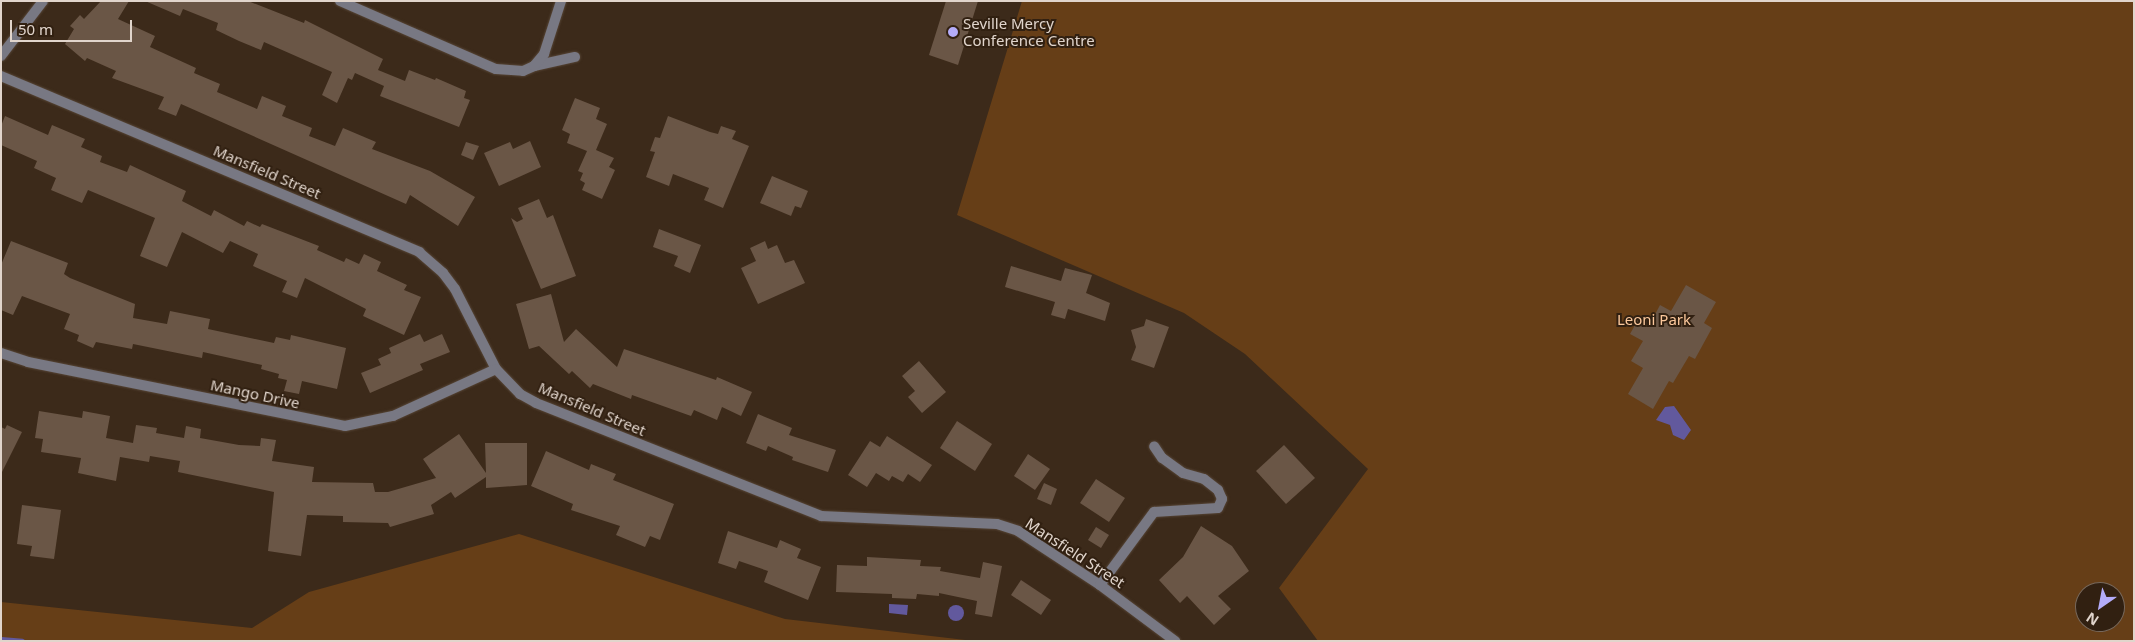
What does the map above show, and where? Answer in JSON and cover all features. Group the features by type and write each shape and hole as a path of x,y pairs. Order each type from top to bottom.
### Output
{"street":[{"path":"1,56 43,1"},
{"path":"340,1 496,68 523,71 534,66 575,58"},
{"path":"534,66 544,54 560,1"},
{"name":"Mansfield Street","path":"1,76 418,252 443,273 455,289 496,369 520,394 542,406 799,509 841,518 997,524 1018,531 1100,585 1175,641"},
{"name":"Mango Drive","path":"1,354 57,368 345,426 393,416 496,369"},
{"path":"1100,585 1154,512 1218,508 1222,499 1218,490 1204,479 1183,473 1162,458 1154,446"}],"green space":[{"name":"Leoni Park","path":"1022,1 2134,1 2134,641 1318,641 1279,588 1368,469 1245,354 1184,313 957,215"},
{"path":"519,534 785,619 974,641 1,641 1,602 252,628 309,592"}],"shaded area":[{"path":"1674,406 1691,430 1684,440 1673,435 1670,425 1656,420 1665,407"},
{"path":"889,604 908,605 907,615 889,613"},
{"path":"956,605 962,607 964,613 962,619 956,621 950,619 948,613 950,607"}],"building":[{"path":"101,1 129,1 118,19 155,36 150,47 196,68 194,73 220,84 217,92 257,109 262,96 286,106 282,116 312,128 309,136 335,146 343,128 376,142 372,149 430,171 475,197 458,226 410,195 406,204 181,104 176,116 158,109 164,97 112,78 116,71 87,58 85,61 65,44 74,29 70,26 80,15 84,19"},
{"path":"145,1 248,1 304,23 305,20 383,59 378,70 405,81 409,70 435,80 436,78 466,91 464,98 470,100 459,127 380,96 384,86 355,73 352,80 348,78 337,103 322,95 332,72 264,42 261,50 239,41 216,30 218,23 183,9 180,16"},
{"name":"Seville Mercy Conference Centre","path":"946,1 978,1 958,65 929,55"},
{"path":"575,98 600,108 596,119 607,124 596,150 614,158 609,167 615,170 602,199 582,190 585,183 580,180 583,173 578,171 587,151 567,143 570,134 562,130"},
{"path":"5,116 48,135 52,125 85,139 81,147 102,156 100,162 127,172 130,165 186,191 182,201 211,216 214,210 244,226 247,221 260,227 262,224 319,246 317,250 344,262 346,258 359,264 364,254 381,262 377,271 407,285 404,290 421,297 404,335 363,316 366,309 305,278 297,298 282,292 287,281 253,266 258,254 230,241 223,253 182,232 167,267 140,256 155,218 88,190 82,203 51,190 56,178 34,168 37,161 1,145 1,126"},
{"path":"668,116 718,134 721,126 736,131 732,139 749,146 723,208 704,200 709,188 673,174 669,186 646,177 655,152 650,151 655,137 660,138"},
{"path":"530,141 541,167 499,186 484,153 510,142 513,149"},
{"path":"466,142 479,146 473,160 461,155"},
{"path":"772,176 808,191 801,208 795,206 791,216 760,203"},
{"path":"539,199 547,218 553,215 576,276 541,289 511,218 517,222 523,219 518,208"},
{"path":"659,229 701,245 690,273 674,266 678,256 653,247"},
{"path":"11,241 68,263 64,274 70,278 135,304 133,318 167,324 170,311 210,319 208,329 274,343 276,337 290,340 291,335 346,348 337,389 302,381 299,394 284,391 287,380 278,378 279,374 261,369 262,365 203,352 202,358 133,344 132,349 96,342 93,348 77,341 79,335 64,329 70,314 22,296 13,315 1,310 1,265"},
{"path":"765,241 768,249 777,245 785,263 794,260 805,283 758,304 741,268 756,261 750,248"},
{"path":"1011,266 1061,281 1065,268 1092,275 1086,293 1110,303 1105,321 1068,309 1065,319 1051,315 1055,302 1005,287"},
{"path":"1686,285 1716,302 1704,323 1712,328 1695,359 1689,356 1673,383 1669,381 1653,409 1628,394 1643,368 1631,361 1643,341 1630,334 1640,316 1651,322 1660,305 1671,311"},
{"path":"551,294 564,342 576,329 617,367 624,349 716,380 717,377 752,392 741,416 722,407 717,420 694,410 691,416 632,395 631,399 593,384 590,388 572,371 569,374 539,346 529,349 516,304"},
{"path":"1146,319 1169,327 1154,368 1131,360 1136,347 1131,330 1144,326"},
{"path":"420,334 424,342 442,334 450,352 420,364 423,370 370,393 361,373 381,365 378,359 391,353 389,348"},
{"path":"919,361 946,392 922,413 908,397 915,391 902,376"},
{"path":"39,411 82,418 83,411 110,416 106,438 133,443 136,425 157,428 156,433 184,438 186,426 201,429 200,438 239,445 260,446 261,438 276,440 272,461 314,467 312,482 373,483 375,492 388,492 436,478 423,459 459,434 486,473 485,443 527,443 527,485 486,488 486,477 455,498 451,492 431,505 434,514 390,527 388,523 343,522 343,516 307,515 301,556 268,551 274,492 178,472 180,461 150,456 149,462 120,457 116,481 78,473 81,458 41,452 43,439 35,438"},
{"path":"758,414 792,428 789,435 836,450 828,472 792,460 793,457 768,446 766,451 746,443"},
{"path":"957,421 992,444 975,471 940,448"},
{"path":"7,425 22,432 1,474 1,427 5,429"},
{"path":"887,436 932,465 920,482 908,474 903,482 892,476 889,481 876,473 867,487 848,475 870,441 880,447"},
{"path":"1284,445 1315,478 1286,504 1256,471"},
{"path":"546,451 589,470 591,464 616,474 613,480 674,504 660,540 650,536 645,547 616,535 620,526 571,510 573,504 531,486"},
{"path":"1028,454 1050,469 1035,490 1014,476"},
{"path":"1096,479 1125,498 1109,522 1080,503"},
{"path":"1044,483 1057,489 1051,505 1037,499"},
{"path":"22,505 61,510 54,559 30,556 32,546 17,544"},
{"path":"1201,526 1232,546 1249,571 1218,596 1231,609 1214,625 1187,596 1180,603 1159,580 1183,557"},
{"path":"1096,527 1109,535 1101,548 1088,540"},
{"path":"728,531 777,548 780,540 801,549 797,558 821,567 808,600 764,582 768,571 739,561 736,569 718,563"},
{"path":"867,557 921,560 920,566 941,567 940,571 980,578 983,562 1002,566 992,617 975,614 977,601 939,593 939,596 917,594 916,599 892,598 892,594 836,592 837,565 867,566"},
{"path":"1021,580 1051,600 1041,615 1011,595"}],"waterway":[{"path":"1,639 22,641"}],"place":[{"name":"Seville Mercy Conference Centre","path":"953,32"}]}
